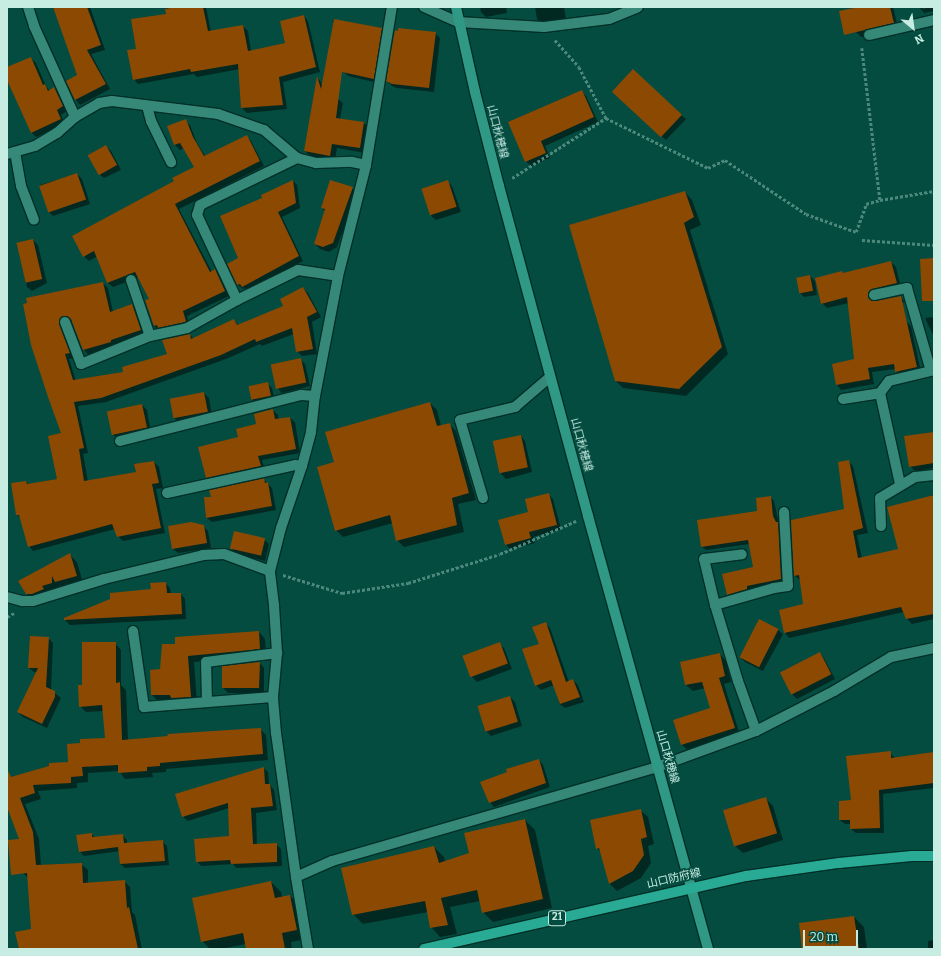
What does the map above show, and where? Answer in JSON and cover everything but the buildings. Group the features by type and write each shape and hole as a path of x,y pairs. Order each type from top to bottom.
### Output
{"main road":[{"name":"山口秋穂線","path":"456,7 458,22 499,186 550,377 708,949"},
{"name":"山口防府線","path":"424,949 691,887 790,869 912,856 934,856"}],"street":[{"path":"28,7 34,26 75,117"},
{"path":"308,949 296,877 273,697 277,653 270,571 281,528 302,466 311,432 315,396 338,276 366,164 392,7"},
{"path":"424,7 458,22 544,27 609,19 638,7"},
{"path":"869,35 934,20"},
{"path":"34,220 21,186 11,153 35,146 57,133 75,117 99,103 112,101 218,114 264,130 297,158 316,163 352,162 366,164"},
{"path":"147,106 151,121 171,162"},
{"path":"237,300 196,215 200,205 297,158"},
{"path":"65,322 81,364 150,336 187,328 237,300 298,270 338,276"},
{"path":"131,280 150,336"},
{"path":"843,399 880,393 889,381 931,371 907,288 874,295"},
{"path":"483,498 460,420 515,407 550,377"},
{"path":"880,393 900,484"},
{"path":"120,441 301,395 315,396"},
{"path":"167,493 295,464 302,466"},
{"path":"881,526 880,498 900,484 915,477 934,475"},
{"path":"715,605 774,588 788,586 784,512"},
{"path":"7,597 22,602 33,601 104,579 203,555 224,554 270,571"},
{"path":"742,554 704,559 715,605 738,681 756,731"},
{"path":"133,631 144,707 273,697"},
{"path":"296,877 332,861 657,767 756,731 834,691 891,657 934,648"},
{"path":"207,702 206,662 277,653"}],"path":[{"path":"544,27 579,67 606,118 708,168 725,160 806,214 856,232 866,204 880,200 934,191"},
{"path":"869,35 861,38 880,200"},
{"path":"499,186 606,118"},
{"path":"862,240 934,245"},
{"path":"270,571 342,593 408,583 500,554 588,516"}]}
